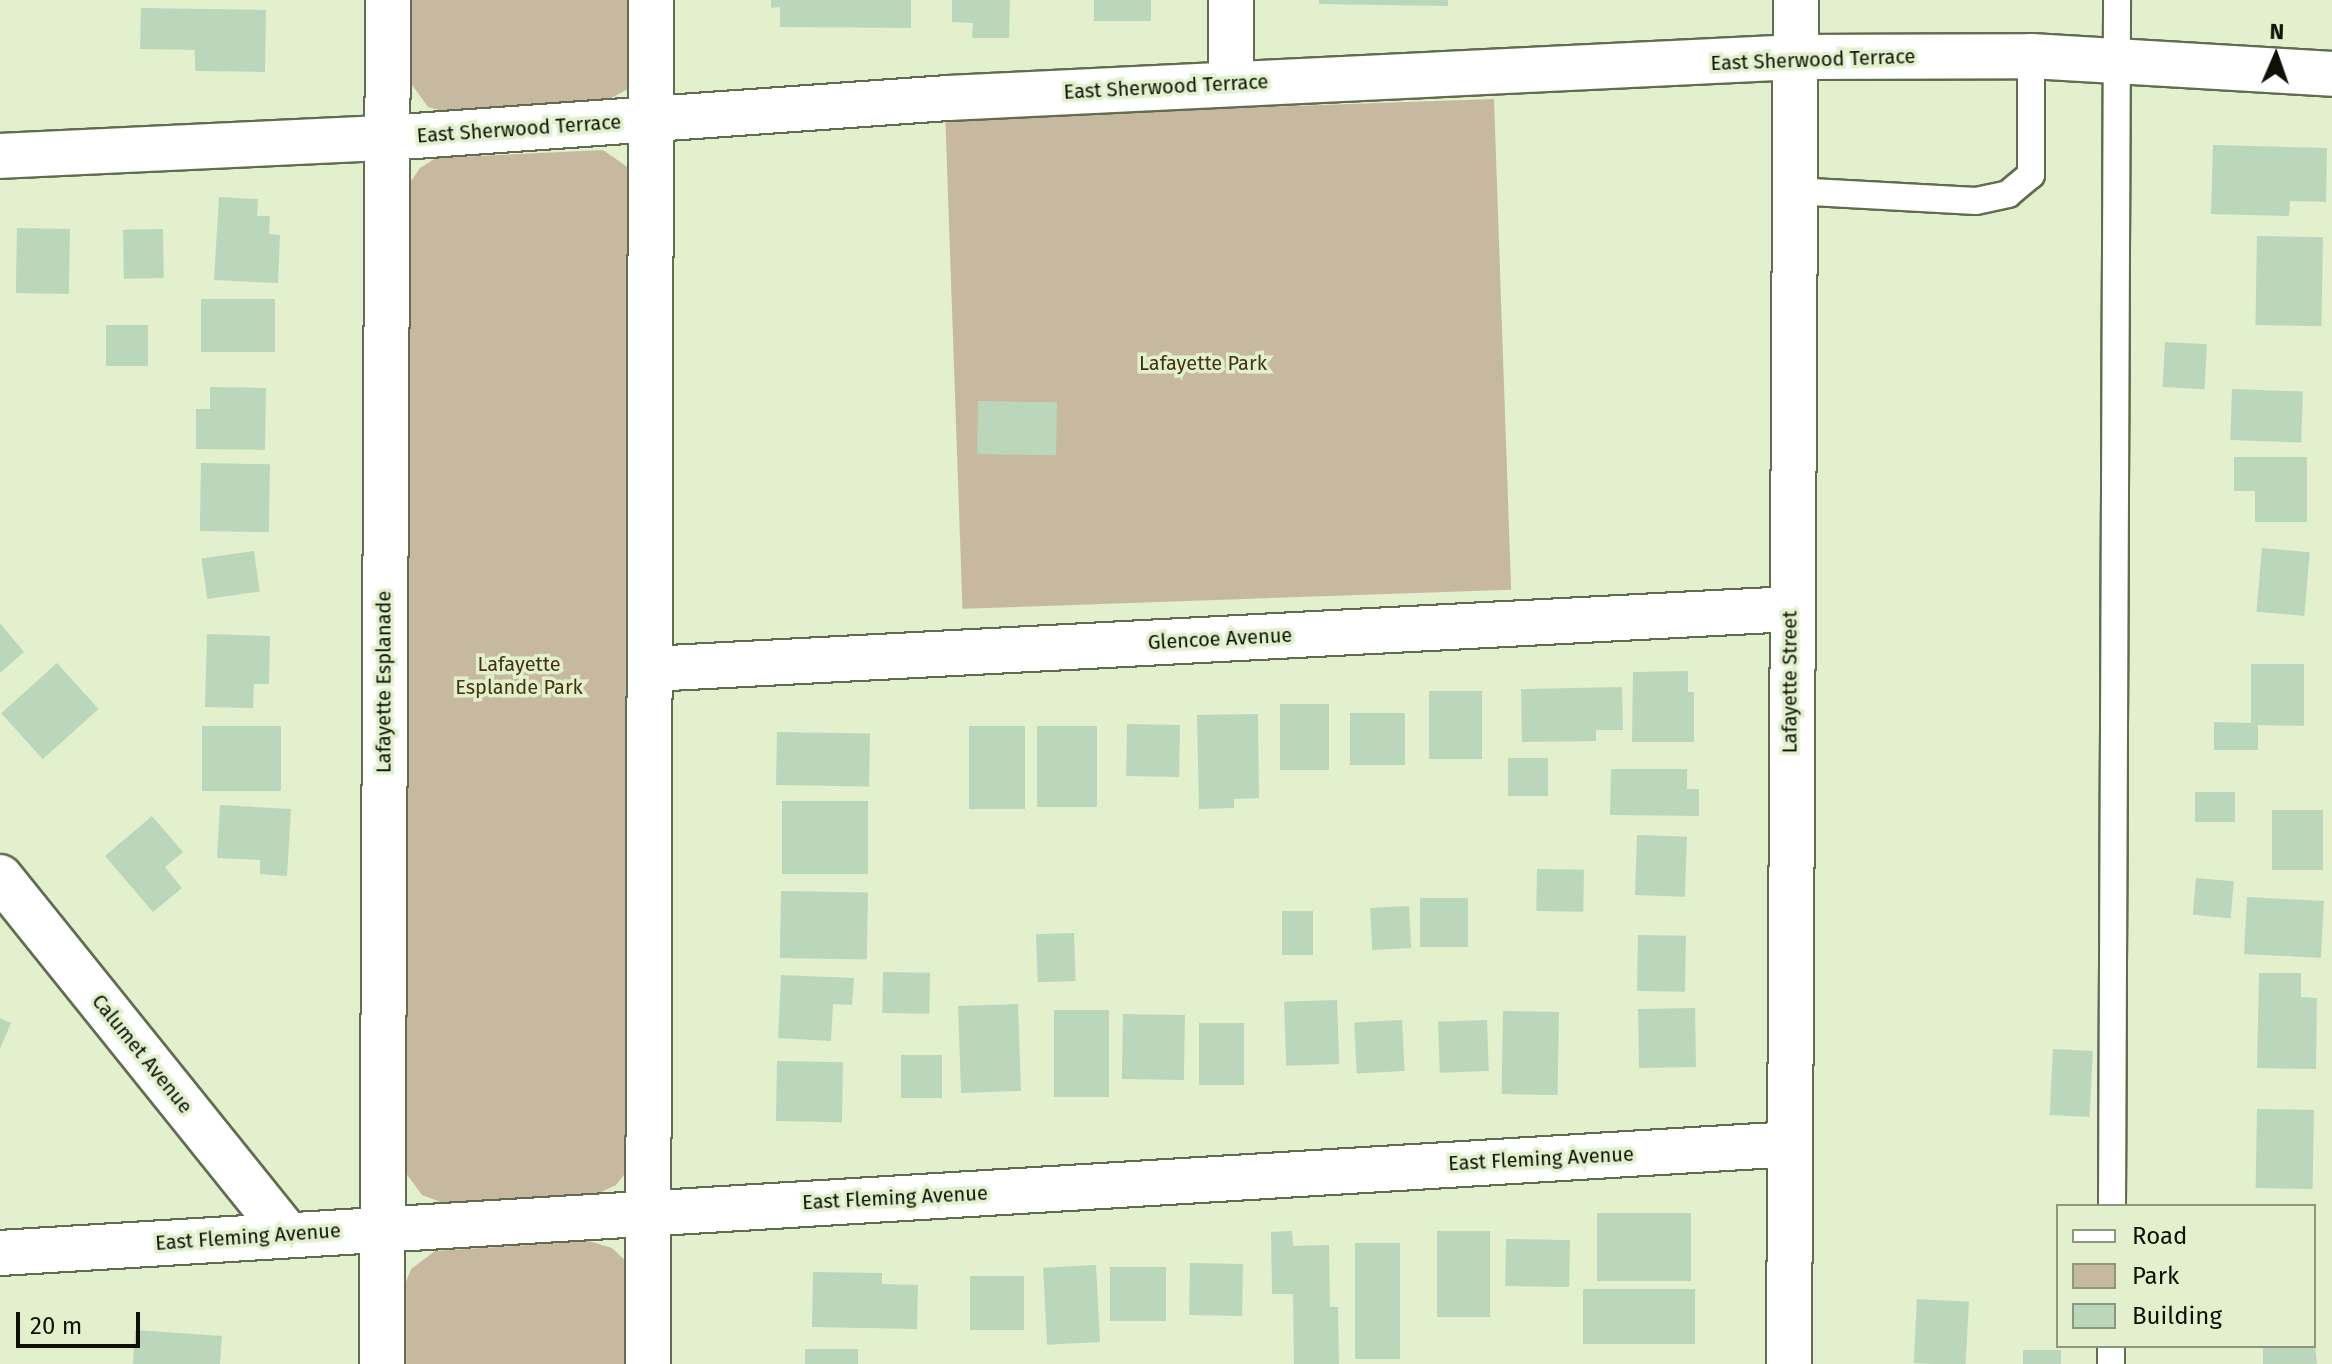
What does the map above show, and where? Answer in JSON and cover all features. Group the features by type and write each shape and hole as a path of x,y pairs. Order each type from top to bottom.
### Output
{"main road":[{"name":"Lafayette Esplanade","path":"382,1364 388,0"},
{"path":"648,1364 651,0"},
{"path":"1231,0 1231,83"},
{"name":"Lafayette Street","path":"1789,1364 1790,609 1796,0"},
{"name":"East Sherwood Terrace","path":"0,156 387,138 1231,83 1797,57 2031,56 2332,74"},
{"name":"Glencoe Avenue","path":"650,669 1790,609"},
{"name":"Calumet Avenue","path":"0,877 285,1232"},
{"name":"East Fleming Avenue","path":"0,1253 285,1232 382,1229 1790,1144"}],"lane":[{"path":"2112,1204 2117,0"},
{"path":"1793,191 1976,201 2008,194 2031,175 2031,56"}],"green space":[{"path":"404,0 636,0 628,89 606,101 443,111 428,107 407,78"},
{"name":"Lafayette Park","path":"1494,99 1511,590 962,609 945,118"},
{"name":"Lafayette Esplande Park","path":"603,150 630,169 631,1166 616,1185 597,1194 443,1203 422,1195 405,1172 407,187 420,168 436,158"},
{"path":"589,1241 612,1248 631,1266 634,1364 401,1364 402,1292 411,1269 435,1251"}],"building":[{"path":"771,0 911,0 911,28 780,27 780,7 771,8"},
{"path":"952,0 1010,0 1009,38 972,38 973,23 952,22"},
{"path":"1094,0 1151,0 1151,21 1094,21"},
{"path":"1319,0 1448,0 1448,6 1319,4"},
{"path":"141,8 266,10 265,72 195,71 195,50 140,49"},
{"path":"2213,145 2327,148 2326,202 2290,201 2289,216 2211,214"},
{"path":"219,197 258,199 257,216 270,216 269,234 280,235 278,283 214,280"},
{"path":"17,228 70,229 69,294 16,293"},
{"path":"163,229 164,278 124,279 123,230"},
{"path":"2257,236 2323,237 2321,326 2255,325"},
{"path":"201,299 275,299 275,352 201,352"},
{"path":"106,325 148,325 148,366 106,366"},
{"path":"2165,342 2207,344 2205,389 2163,387"},
{"path":"210,387 266,388 265,450 196,449 196,409 210,409"},
{"path":"2232,389 2303,391 2301,442 2230,440"},
{"path":"978,401 1057,402 1056,455 977,454"},
{"path":"2234,457 2307,457 2307,522 2255,522 2255,491 2234,491"},
{"path":"201,463 270,464 269,532 200,531"},
{"path":"2262,548 2310,552 2304,616 2256,612"},
{"path":"254,551 260,592 207,599 202,558"},
{"path":"0,623 24,652 0,673"},
{"path":"207,634 270,636 269,684 254,684 253,708 205,707"},
{"path":"57,663 98,709 43,759 1,713"},
{"path":"2251,664 2304,664 2304,726 2258,725 2258,750 2214,750 2214,722 2251,723"},
{"path":"1688,671 1688,692 1694,692 1694,742 1632,742 1633,672"},
{"path":"1622,687 1623,730 1596,730 1596,741 1522,742 1521,689"},
{"path":"1429,691 1482,691 1482,759 1429,759"},
{"path":"1280,704 1329,704 1329,770 1280,770"},
{"path":"1350,713 1405,713 1405,765 1350,765"},
{"path":"1258,714 1259,798 1234,799 1234,808 1199,809 1197,715"},
{"path":"1127,724 1180,725 1179,777 1126,776"},
{"path":"202,726 281,726 281,791 202,791"},
{"path":"969,726 1025,726 1025,809 969,809"},
{"path":"1037,726 1097,726 1097,807 1037,807"},
{"path":"777,732 870,734 869,787 776,785"},
{"path":"1508,758 1548,758 1548,796 1508,796"},
{"path":"1611,769 1687,769 1687,789 1699,789 1699,816 1610,815"},
{"path":"2195,792 2235,792 2235,822 2195,822"},
{"path":"782,801 868,801 868,874 782,874"},
{"path":"220,805 291,809 287,876 260,874 260,860 217,858"},
{"path":"2272,810 2323,810 2323,870 2272,870"},
{"path":"152,816 183,852 165,867 182,888 153,912 105,856"},
{"path":"1637,835 1687,837 1685,897 1635,895"},
{"path":"1537,869 1584,870 1583,912 1536,911"},
{"path":"2196,878 2234,881 2231,918 2193,915"},
{"path":"781,891 868,893 867,960 780,958"},
{"path":"2247,897 2324,901 2321,958 2244,954"},
{"path":"1420,898 1468,898 1468,947 1420,947"},
{"path":"1409,906 1411,948 1372,950 1370,908"},
{"path":"1282,911 1313,911 1313,955 1282,955"},
{"path":"1074,933 1076,981 1038,982 1036,934"},
{"path":"1638,935 1686,936 1685,992 1637,991"},
{"path":"883,972 930,973 929,1014 882,1013"},
{"path":"2259,973 2301,973 2301,997 2317,998 2316,1069 2257,1068"},
{"path":"781,975 854,978 852,1005 833,1004 831,1041 778,1038"},
{"path":"1337,1000 1339,1064 1286,1066 1284,1002"},
{"path":"1018,1004 1021,1091 961,1093 958,1006"},
{"path":"1695,1008 1696,1067 1639,1068 1638,1009"},
{"path":"1054,1010 1109,1010 1109,1097 1054,1097"},
{"path":"1503,1011 1559,1012 1558,1095 1502,1094"},
{"path":"1123,1014 1185,1015 1184,1080 1122,1079"},
{"path":"0,1018 11,1023 0,1049"},
{"path":"1402,1020 1405,1071 1357,1073 1354,1023"},
{"path":"1487,1020 1489,1071 1440,1073 1438,1022"},
{"path":"1199,1023 1244,1023 1244,1085 1199,1085"},
{"path":"2053,1049 2093,1051 2089,1117 2050,1115"},
{"path":"901,1055 942,1055 942,1098 901,1098"},
{"path":"777,1061 843,1062 842,1122 776,1121"},
{"path":"2257,1109 2314,1110 2313,1189 2256,1188"},
{"path":"1597,1213 1691,1213 1691,1281 1597,1281"},
{"path":"1292,1231 1293,1246 1329,1245 1330,1307 1338,1307 1339,1364 1294,1364 1293,1294 1272,1294 1271,1232"},
{"path":"1437,1231 1490,1231 1490,1317 1437,1317"},
{"path":"1506,1239 1570,1240 1569,1287 1505,1286"},
{"path":"1355,1243 1400,1243 1400,1359 1355,1359"},
{"path":"1190,1263 1243,1264 1242,1316 1189,1315"},
{"path":"1096,1265 1100,1342 1047,1345 1043,1268"},
{"path":"1110,1267 1166,1267 1166,1321 1110,1321"},
{"path":"813,1272 882,1273 882,1284 918,1285 917,1329 812,1327"},
{"path":"970,1276 1024,1276 1024,1330 970,1330"},
{"path":"1583,1289 1695,1289 1695,1344 1583,1344"},
{"path":"1917,1299 1969,1302 1966,1364 1914,1363"},
{"path":"135,1330 222,1336 220,1364 133,1364"},
{"path":"2263,1348 2315,1348 2317,1364 2263,1364"},
{"path":"805,1349 858,1349 858,1364 805,1364"},
{"path":"2023,1350 2061,1350 2061,1364 2023,1364"}]}
